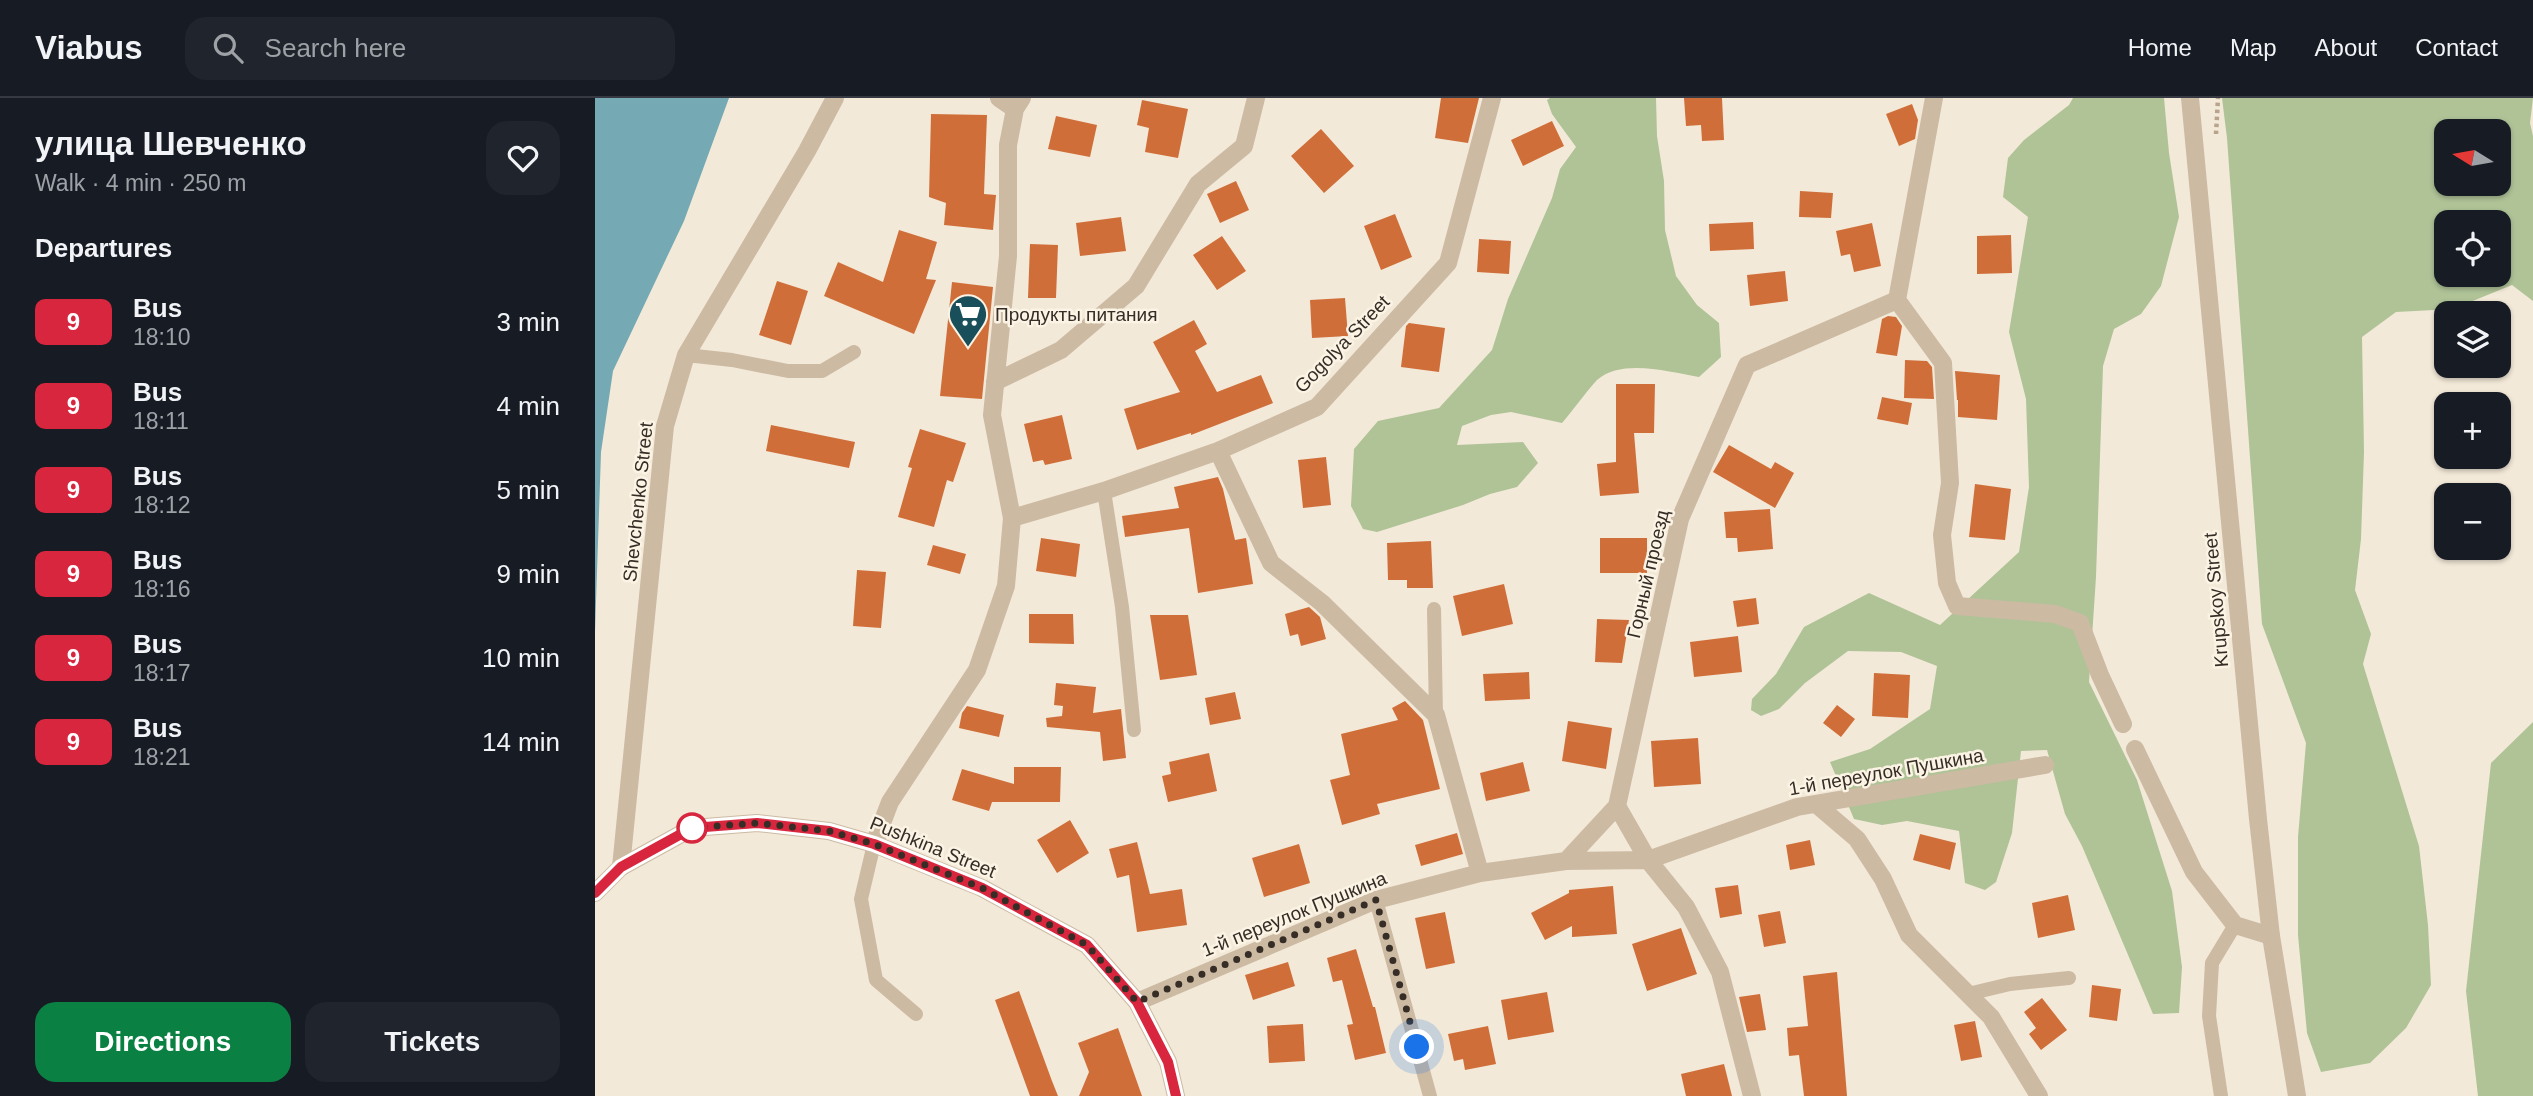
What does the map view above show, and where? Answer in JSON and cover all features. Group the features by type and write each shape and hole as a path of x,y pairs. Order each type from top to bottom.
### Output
{"street":[{"name":"Shevchenko Street","path":"621,867 665,426 686,355 807,151 835,98"},
{"path":"874,844 890,802 977,670 1006,586 1012,518 992,415 1008,256 1007,145 1019,103 999,98"},
{"path":"995,382 1061,350 1136,286 1198,184 1244,146 1256,98"},
{"name":"Gogolya Street","path":"1012,518 1104,491 1218,451 1317,407 1448,263 1492,98"},
{"path":"1934,98 1898,300 1943,363 1950,483 1942,535 1947,583 1957,606 2056,614 2080,623 2123,724"},
{"name":"Krupskoy Street","path":"2190,98 2256,805 2271,936 2297,1096"},
{"name":"Горный проезд","path":"1617,806 1680,519 1747,365 1898,300"},
{"path":"1218,451 1271,563 1322,603 1436,715 1479,873"},
{"path":"2135,749 2195,872 2235,925 2271,936"},
{"name":"1-й переулок Пушкина","path":"1137,1002 1376,900 1479,873 1566,861 1648,860 1766,817 1816,804 2045,765"},
{"path":"1816,804 1857,839 1883,879 1909,935 1991,1017 2039,1096"},
{"path":"1566,861 1617,806 1648,860 1686,907 1720,972 1752,1096"},
{"name":"Pushkina Street","path":"595,893 621,867 692,828 757,823 829,831 874,844 982,888 1087,945 1137,1002 1168,1062 1176,1096"}],"lane":[{"path":"686,355 732,359 788,371 823,371 854,352"},
{"path":"1104,491 1122,607 1134,730"},
{"path":"1434,609 1436,715"},
{"path":"874,844 860,899 876,980 916,1014"},
{"path":"1376,900 1430,1096"},
{"path":"2221,1096 2209,1016 2212,963 2235,925"},
{"path":"1968,994 2010,984 2069,978"}],"green space":[{"path":"1656,98 1657,136 1664,181 1665,230 1676,276 1697,305 1719,323 1721,357 1699,377 1646,368 1607,373 1597,380 1562,423 1511,412 1491,415 1462,426 1457,445 1523,442 1538,463 1517,487 1377,532 1363,529 1351,506 1354,449 1378,421 1439,408 1492,350 1508,299 1552,198 1560,169 1576,147 1552,114 1547,100"},
{"path":"2073,98 2164,98 2179,217 2161,286 2141,314 2114,329 2103,366 2096,577 2089,682 2137,780 2172,891 2182,967 2179,1013 2153,1014 2082,846 2065,814 2047,750 2021,751 2012,833 1996,882 1985,890 1965,883 1959,831 1907,821 1882,825 1854,819 1830,762 1870,749 1930,709 1937,666 1901,652 1848,651 1805,683 1779,709 1761,716 1751,710 1752,699 1776,674 1804,627 1869,593 1940,625 2019,552 2029,487 2026,399 2009,332 2028,217 2003,197 2008,158 2024,140 2069,105"},
{"path":"2222,98 2533,98 2530,123 2533,136 2533,301 2511,285 2511,210 2434,210 2434,287 2507,287 2473,301 2434,301 2434,310 2396,312 2362,337 2364,452 2361,539 2355,590 2371,634 2363,664 2419,846 2428,925 2431,985 2406,1028 2370,1063 2321,1072 2307,1033 2298,935 2298,837 2306,743 2262,624"},
{"path":"2533,722 2533,1096 2478,1096 2466,991 2491,763"}],"water":[{"path":"595,98 729,98 684,221 613,371 601,452 595,632"}],"building":[{"path":"1441,98 1479,98 1468,143 1435,138"},
{"path":"1684,98 1722,98 1724,140 1702,141 1701,125 1686,126"},
{"path":"1142,100 1188,109 1178,158 1145,152 1149,128 1137,125"},
{"path":"1912,104 1918,120 1915,139 1899,146 1886,114"},
{"path":"931,114 987,115 984,194 996,195 993,230 944,225 946,203 929,197"},
{"path":"1056,116 1097,125 1090,157 1048,149"},
{"path":"1552,121 1564,146 1523,166 1511,140"},
{"path":"1321,129 1354,166 1324,193 1291,156"},
{"path":"1236,181 1249,210 1220,223 1207,194"},
{"path":"1800,191 1833,193 1831,218 1799,217"},
{"path":"1395,214 1412,257 1381,270 1364,226"},
{"path":"1121,217 1126,251 1080,256 1076,223"},
{"path":"1753,222 1754,249 1710,251 1709,224"},
{"path":"1872,223 1881,266 1854,272 1850,254 1841,256 1836,231"},
{"path":"899,230 937,242 926,279 936,280 914,334 824,296 838,262 883,282"},
{"path":"2011,235 2012,273 1977,274 1977,236"},
{"path":"1222,236 1246,271 1217,290 1193,255"},
{"path":"1479,239 1511,241 1509,274 1477,272"},
{"path":"1030,244 1058,245 1056,298 1028,298"},
{"path":"1785,271 1788,301 1750,306 1747,275"},
{"path":"777,281 808,291 791,345 759,335"},
{"path":"952,282 993,287 982,399 940,396"},
{"path":"1345,298 1348,336 1312,338 1310,300"},
{"path":"1888,316 1896,317 1902,326 1897,356 1876,353 1882,319"},
{"path":"1194,320 1207,344 1195,351 1217,392 1261,375 1273,403 1191,435 1137,450 1124,409 1180,392 1153,342"},
{"path":"1409,323 1445,328 1439,372 1401,367 1406,326"},
{"path":"1905,360 1927,361 1932,367 1934,399 1904,398"},
{"path":"1955,371 2000,375 1997,420 1958,417"},
{"path":"1616,384 1655,384 1654,433 1634,433 1639,493 1600,496 1597,464 1616,462"},
{"path":"1882,397 1912,403 1908,425 1877,419"},
{"path":"1062,415 1072,459 1045,465 1043,460 1033,462 1024,424"},
{"path":"771,425 855,442 849,468 766,451"},
{"path":"920,429 966,443 953,482 947,480 934,527 898,517 912,468 908,467"},
{"path":"1729,445 1771,469 1775,462 1794,473 1775,508 1713,472"},
{"path":"1326,457 1331,505 1303,508 1298,460"},
{"path":"1218,477 1235,540 1246,538 1253,584 1198,593 1189,528 1125,537 1122,516 1179,508 1174,487"},
{"path":"1975,484 2011,489 2005,540 1969,537"},
{"path":"1770,509 1773,549 1738,552 1737,538 1726,538 1724,512"},
{"path":"1041,538 1080,544 1076,577 1036,571"},
{"path":"1600,538 1647,538 1647,573 1600,573"},
{"path":"1431,541 1433,588 1407,588 1407,580 1388,580 1387,543"},
{"path":"933,545 966,554 960,574 927,565"},
{"path":"857,570 886,572 881,628 853,626"},
{"path":"1504,584 1513,624 1462,636 1453,596"},
{"path":"1756,598 1759,624 1737,627 1733,601"},
{"path":"1309,607 1320,617 1326,639 1301,646 1298,634 1290,636 1285,614"},
{"path":"1029,614 1073,614 1074,644 1029,643"},
{"path":"1150,615 1188,615 1197,675 1160,680"},
{"path":"1597,619 1629,620 1622,663 1595,662"},
{"path":"1738,636 1742,672 1694,677 1690,642"},
{"path":"1529,672 1530,699 1485,701 1483,674"},
{"path":"1874,673 1910,675 1908,718 1872,716"},
{"path":"1056,683 1096,687 1093,713 1121,709 1126,758 1103,761 1100,732 1047,727 1046,718 1062,716 1063,706 1054,705"},
{"path":"1235,692 1241,719 1210,725 1205,698"},
{"path":"1405,701 1423,720 1440,789 1377,804 1380,814 1342,825 1330,780 1350,775 1341,734 1398,720 1392,708"},
{"path":"1837,705 1855,719 1841,737 1823,723"},
{"path":"967,706 1004,715 999,737 959,728 962,713"},
{"path":"1568,721 1612,728 1606,769 1562,761"},
{"path":"1698,738 1701,784 1654,787 1651,741"},
{"path":"1209,753 1217,791 1168,802 1162,776 1171,774 1169,762"},
{"path":"1523,762 1530,791 1486,801 1480,773"},
{"path":"1014,767 1061,767 1060,802 992,802 989,811 952,800 962,769 1014,784"},
{"path":"1070,820 1089,853 1057,873 1037,840"},
{"path":"1457,833 1463,854 1421,866 1415,845"},
{"path":"1920,834 1956,843 1950,870 1913,860"},
{"path":"1810,840 1815,865 1790,870 1786,845"},
{"path":"1137,842 1150,894 1182,889 1187,925 1137,932 1129,875 1117,878 1109,849"},
{"path":"1299,844 1310,883 1264,897 1252,858"},
{"path":"1738,885 1742,914 1720,918 1715,888"},
{"path":"1613,886 1617,934 1572,937 1572,926 1545,940 1531,913 1569,893 1569,890"},
{"path":"2068,895 2075,930 2038,938 2032,903"},
{"path":"1780,911 1786,943 1764,947 1758,915"},
{"path":"1445,912 1455,963 1426,969 1415,918"},
{"path":"1681,928 1697,974 1647,991 1632,944"},
{"path":"1356,949 1375,1007 1386,1053 1355,1060 1347,1025 1353,1024 1342,980 1333,982 1327,958"},
{"path":"1288,962 1295,986 1253,1000 1245,975"},
{"path":"1837,972 1847,1096 1804,1096 1799,1055 1789,1056 1787,1028 1808,1026 1803,976"},
{"path":"2092,985 2121,989 2117,1021 2089,1017"},
{"path":"1019,991 1058,1096 1030,1096 995,1000"},
{"path":"1547,992 1554,1032 1508,1040 1501,1000"},
{"path":"1760,994 1766,1030 1747,1032 1739,997"},
{"path":"2042,998 2067,1030 2041,1050 2029,1034 2036,1028 2024,1012"},
{"path":"1975,1021 1982,1057 1961,1061 1954,1025"},
{"path":"1303,1024 1305,1061 1269,1063 1267,1026"},
{"path":"1488,1026 1496,1064 1465,1070 1463,1059 1454,1061 1448,1034"},
{"path":"1118,1028 1142,1096 1079,1096 1089,1072 1078,1043"},
{"path":"1724,1064 1732,1096 1686,1096 1681,1074"}],"bus line":[{"name":"9","path":"595,893 621,867 692,828 757,823 829,831 874,844 982,888 1087,945 1137,1002 1168,1062 1176,1096"}],"place":[{"name":"Продукты питания","path":"968,348"}],"route":[{"path":"692,828 757,823 829,831 874,844 982,888 1087,945 1137,1002 1376,900 1417,1047"}]}
